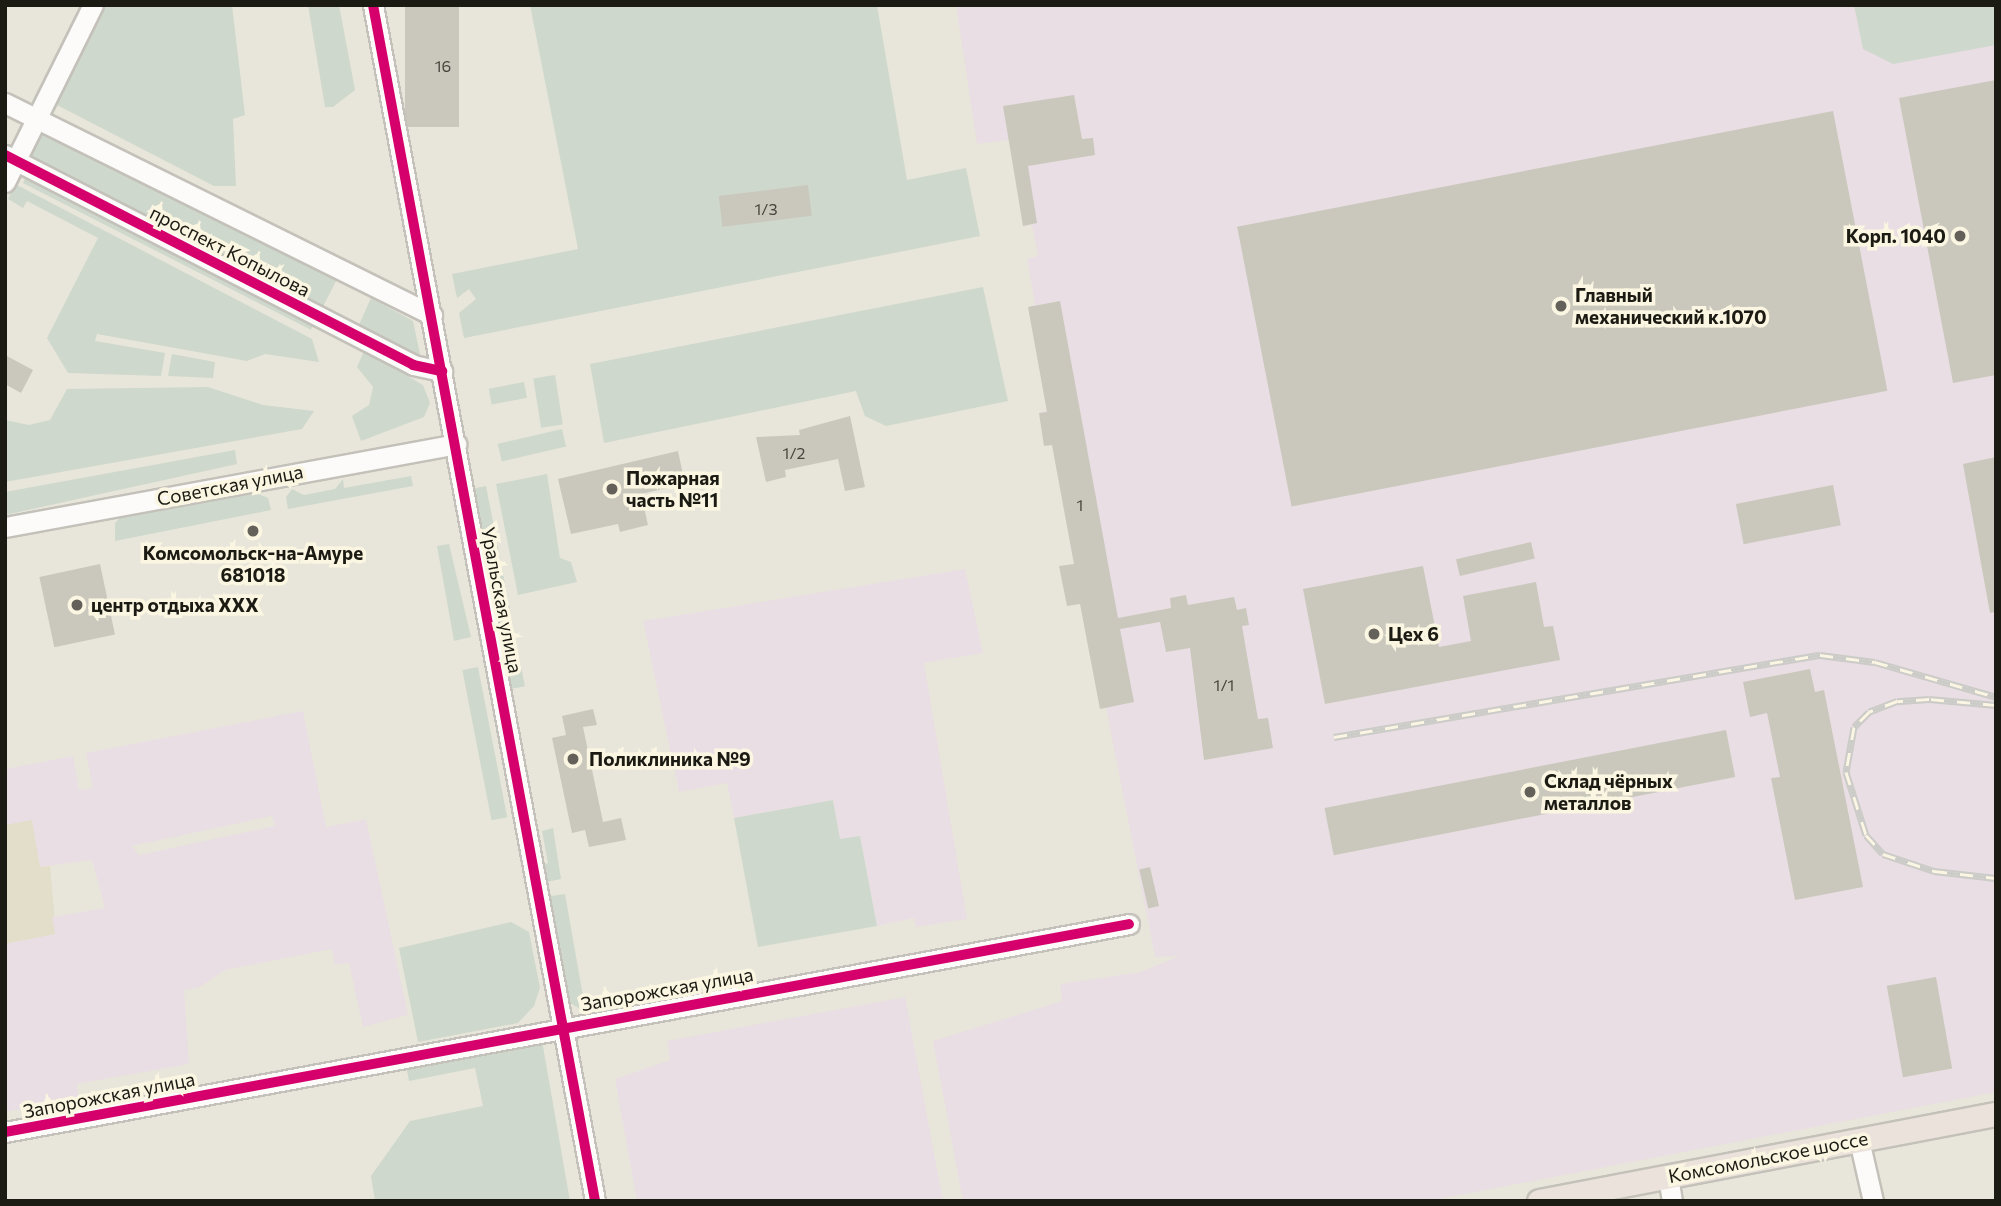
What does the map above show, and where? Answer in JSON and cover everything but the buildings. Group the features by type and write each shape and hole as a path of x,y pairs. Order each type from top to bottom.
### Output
{"main road":[{"name":"Комсомольское шоссе","path":"1539,1201 1996,1114"}],"street":[{"path":"5,183 11,158 37,119 93,5"},
{"name":"Уральская улица","path":"373,5 594,1201"},
{"name":"проспект Копылова","path":"5,103 432,315"},
{"name":"проспект Копылова","path":"11,158 412,365 442,371"},
{"name":"Советская улица","path":"5,527 456,444"},
{"name":"Запорожская улица","path":"5,1132 562,1026 1129,924"},
{"path":"1859,1140 1873,1201"},
{"path":"1668,1177 1672,1201"}],"shaded area":[{"path":"98,5 232,5 245,115 233,119 236,186 214,186 51,102"},
{"path":"308,5 339,5 355,90 333,107 325,107"},
{"path":"530,5 877,5 907,180 966,168 980,236 464,338 459,313 476,299 469,289 457,298 452,274 578,249"},
{"path":"956,5 1996,5 1996,1092 1429,1201 963,1201 933,1041 1062,1001 1060,984 1140,972 1180,956 1155,957 1106,708 1100,709 1052,445 1044,446 1039,413 1047,411 1028,307 1035,305 1027,259 1038,256 1032,225 1023,226 1009,140 977,144"},
{"path":"1854,5 1996,5 1996,45 1893,64 1863,49"},
{"path":"42,129 337,279 323,306 28,156"},
{"path":"27,175 315,322 311,330 23,183"},
{"path":"15,184 312,339 319,362 265,354 247,361 97,334 95,341 165,353 161,376 68,373 47,338 98,238 27,201 23,208 8,199"},
{"path":"983,287 1008,401 886,426 865,416 856,391 604,443 590,364"},
{"path":"371,298 413,321 420,354 412,356 358,327"},
{"path":"364,351 423,385 430,403 424,417 361,441 352,416 369,405 373,387 357,367"},
{"path":"172,354 215,362 213,378 168,376"},
{"path":"555,375 563,424 541,428 533,378"},
{"path":"524,382 527,398 492,405 489,389"},
{"path":"208,387 263,405 314,411 302,429 5,482 5,420 29,425 50,420 67,389"},
{"path":"562,429 566,447 502,461 498,444"},
{"path":"235,450 237,464 5,515 5,492"},
{"path":"547,474 560,558 571,562 577,582 518,595 496,484"},
{"path":"411,476 413,486 288,509 286,497 292,489 304,495 335,489 343,479 344,488"},
{"path":"486,486 525,686 508,689 469,489"},
{"path":"256,493 268,498 271,510 115,541 115,523 121,517"},
{"path":"449,544 471,637 454,641 437,546"},
{"path":"965,569 983,653 924,663 967,919 916,927 914,918 877,926 860,836 840,840 833,800 734,818 727,783 679,792 643,621"},
{"path":"478,667 507,817 491,820 462,670"},
{"path":"303,711 326,827 366,819 408,1015 363,1027 349,963 335,965 332,949 225,970 200,987 184,990 189,1064 77,1084 79,1098 5,1112 5,944 55,934 52,917 105,908 92,860 40,867 32,820 5,825 5,769 73,756 79,790 93,788 86,753","holes":["272,816 275,826 139,855 132,846"]},
{"path":"833,800 840,839 860,836 877,926 758,947 734,818"},
{"path":"32,819 40,867 50,866 56,934 5,944 5,825"},
{"path":"553,828 561,879 542,883 538,866 548,863 542,831"},
{"path":"565,894 586,1013 563,998 545,897"},
{"path":"511,922 529,932 540,988 534,1006 518,1023 418,1042 399,948"},
{"path":"905,997 943,1201 637,1201 615,1079 670,1060 667,1041"},
{"path":"541,1035 570,1201 375,1201 371,1176 410,1121 483,1106 475,1068 409,1081 405,1061"}],"railway":[{"path":"1334,737 1820,655 1875,662 1996,697"},
{"path":"1996,705 1929,699 1897,701 1869,712 1854,727 1846,772 1866,835 1883,854 1934,871 1996,878"}],"cycle path":[{"path":"373,5 595,1201"},
{"path":"5,155 413,365 442,371"},
{"path":"5,1132 1129,924"}],"place":[{"name":"Корп. 1040","path":"1960,236"},
{"name":"Главный механический к.1070","path":"1561,306"},
{"name":"Пожарная часть №11","path":"612,489"},
{"name":"Комсомольск-на-Амуре 681018","path":"253,531"},
{"name":"центр отдыха ХХХ","path":"77,605"},
{"name":"Цех 6","path":"1374,634"},
{"name":"Поликлиника №9","path":"573,759"},
{"name":"Склад чёрных металлов","path":"1530,792"}]}
